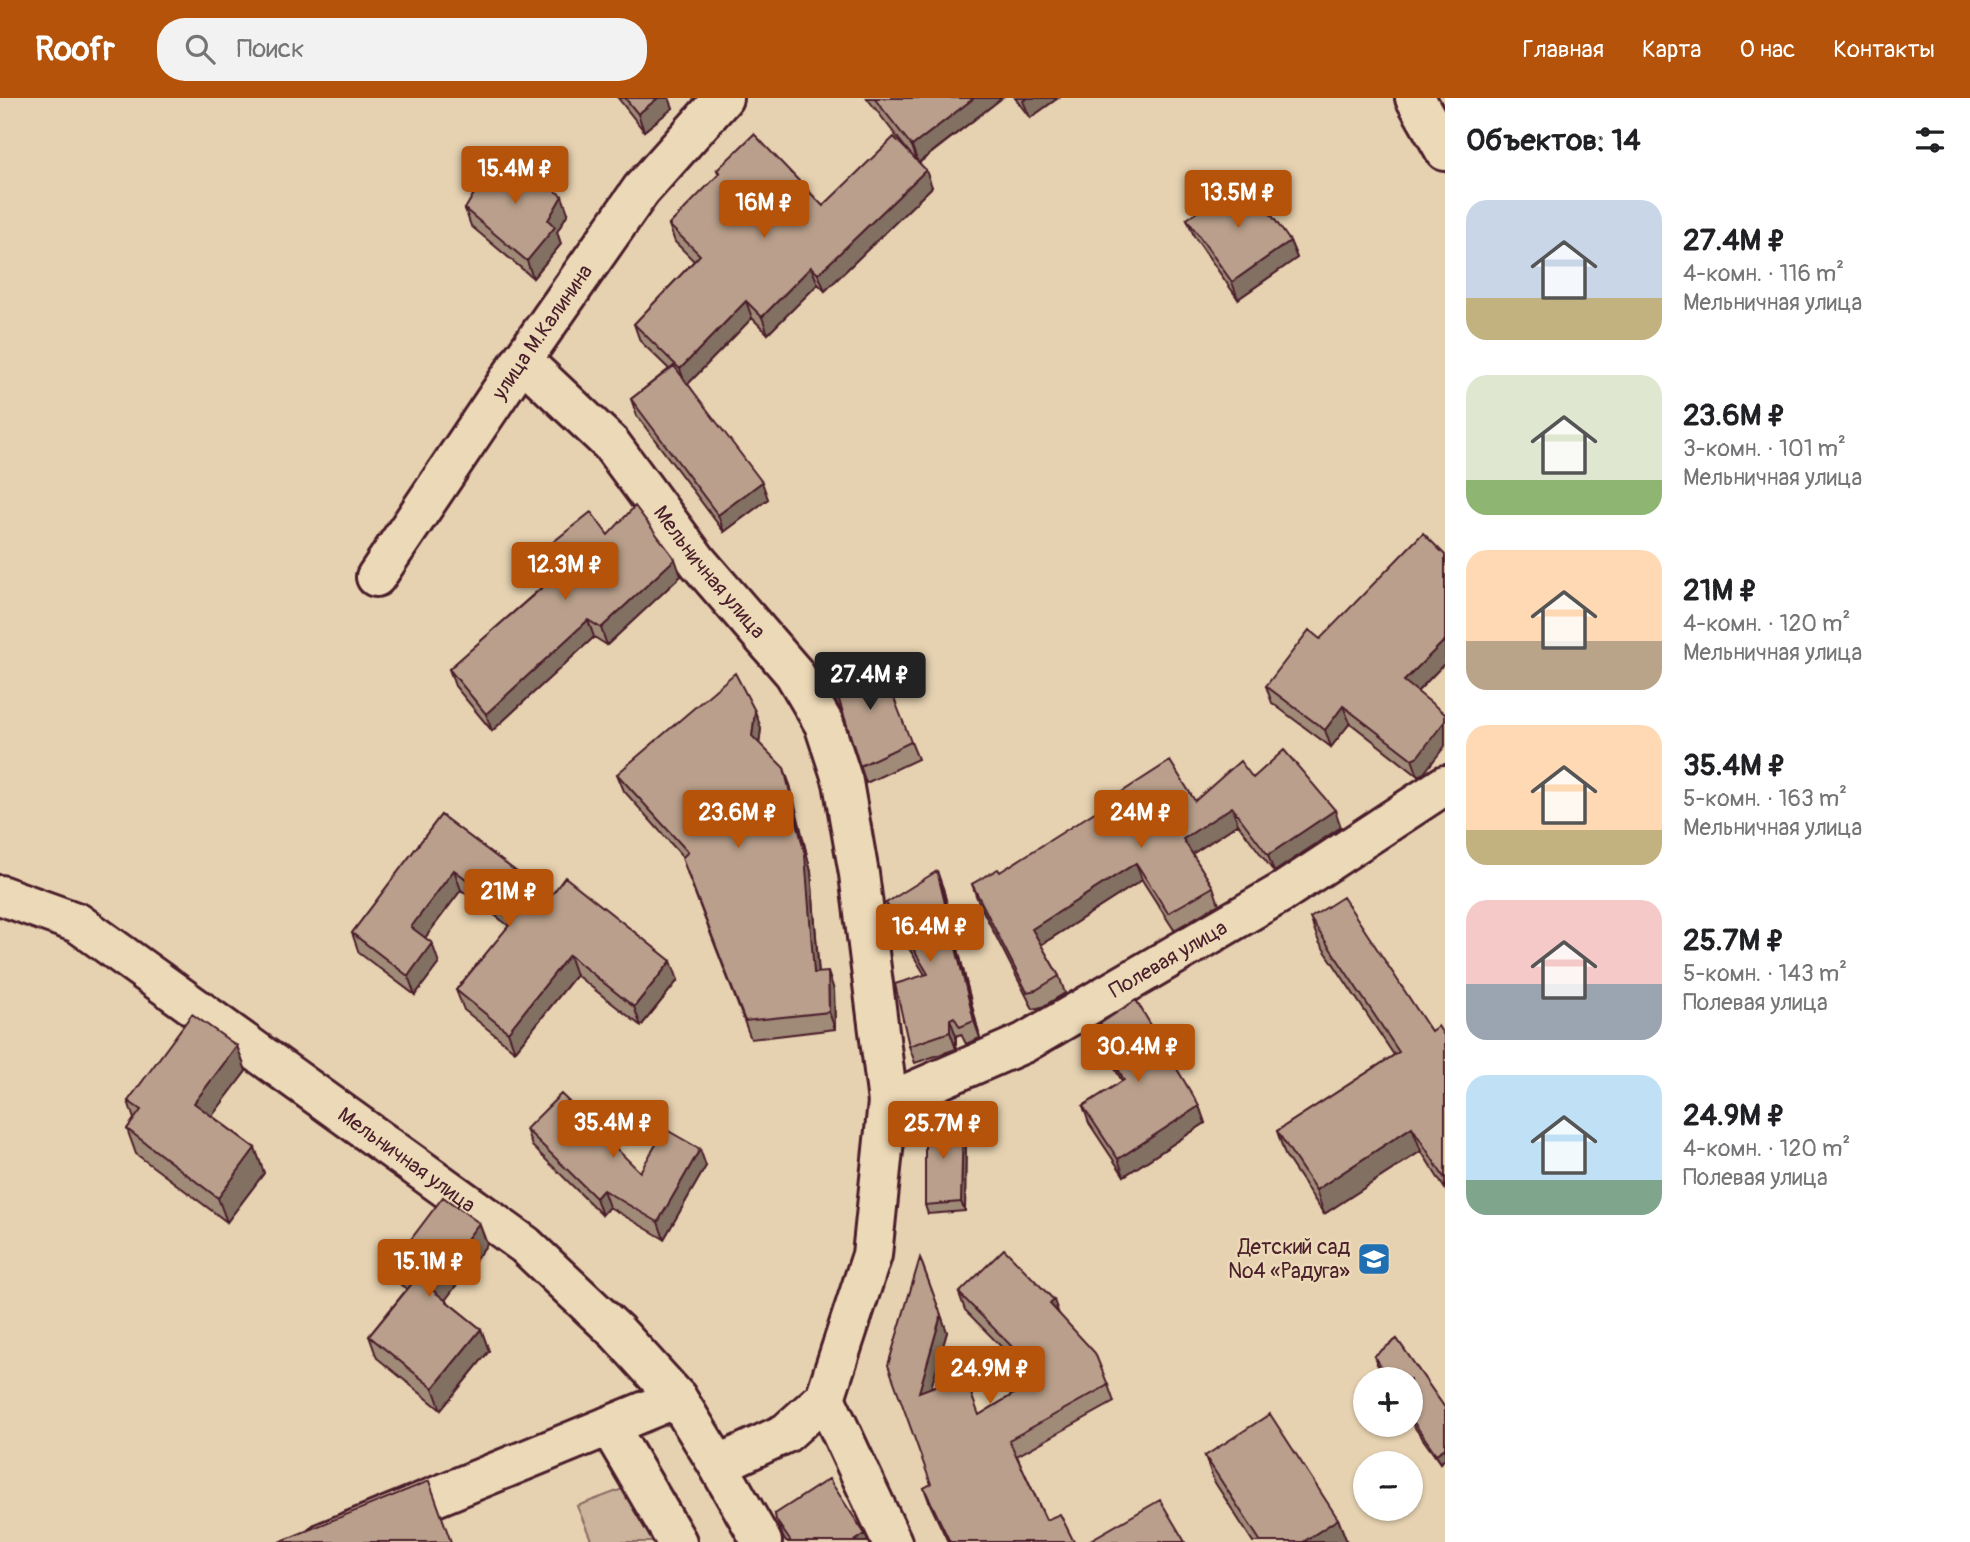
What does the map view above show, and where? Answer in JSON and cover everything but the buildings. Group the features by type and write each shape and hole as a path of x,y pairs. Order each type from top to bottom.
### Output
{"street":[{"name":"улица М.Калинина","path":"376,577 522,360 641,190 723,98"},
{"path":"1415,98 1445,151"},
{"name":"Мельничная улица","path":"522,360 611,444 698,562 794,673 824,724 843,782 857,860 888,1102"},
{"name":"Полевая улица","path":"888,1102 1024,1042 1281,893 1445,785"},
{"name":"Мельничная улица","path":"0,895 78,923 525,1245 617,1332 677,1398 762,1542"},
{"path":"718,1465 786,1433 825,1398 872,1255 888,1102"},
{"path":"324,1542 677,1398"},
{"path":"825,1398 892,1542"},
{"path":"609,1426 677,1542"}],"shaded area":[{"path":"641,1482 658,1542 592,1542 577,1506"}],"place":[{"name":"Детский сад №4 «Радуга»","path":"1374,1259"}]}
